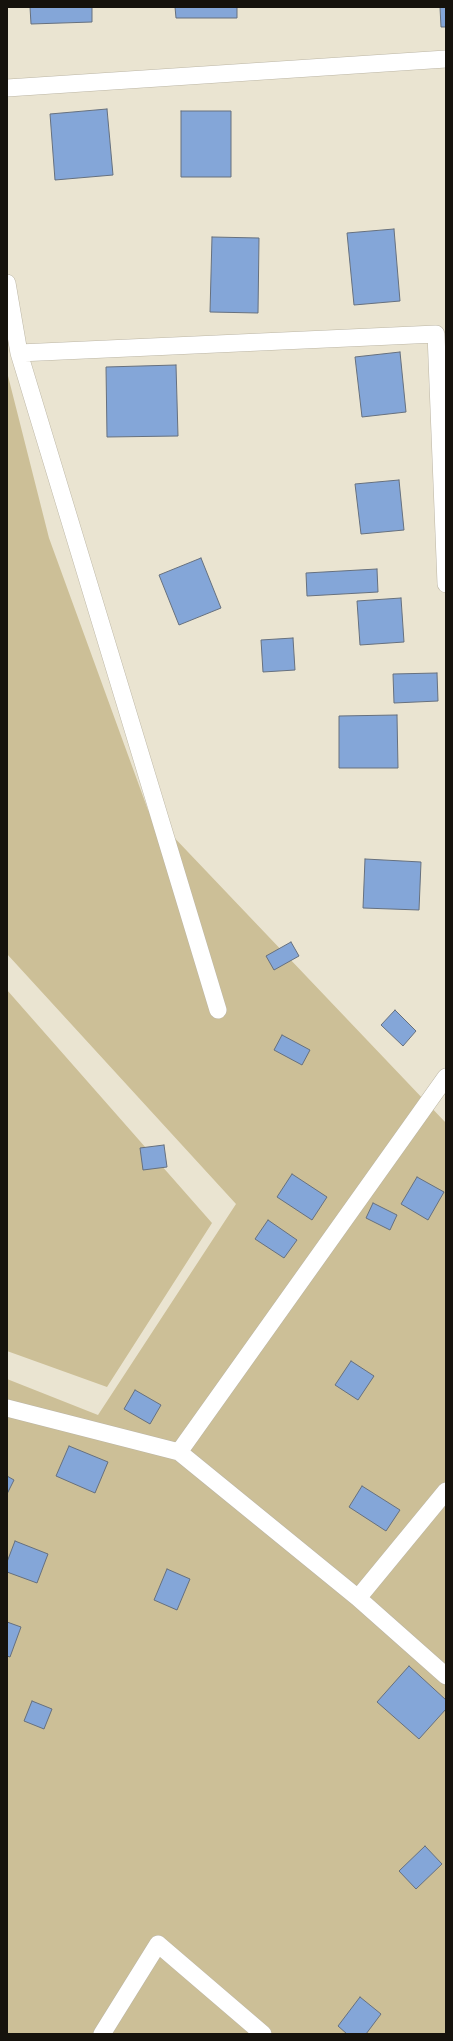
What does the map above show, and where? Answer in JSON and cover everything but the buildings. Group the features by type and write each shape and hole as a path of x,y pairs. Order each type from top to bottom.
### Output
{"lane":[{"path":"7,88 446,59"},
{"path":"7,283 19,353 218,1010"},
{"path":"19,353 436,334 446,584"},
{"path":"179,1452 446,1077"},
{"path":"7,1408 179,1452 358,1598 446,1676"},
{"path":"358,1598 446,1491"},
{"path":"102,2034 158,1944 264,2034"}],"shaded area":[{"path":"7,372 49,538 148,810 446,1123 446,2034 7,2034 7,1379 98,1415 236,1204 7,954"},
{"path":"7,990 212,1223 107,1387 7,1351"}]}
